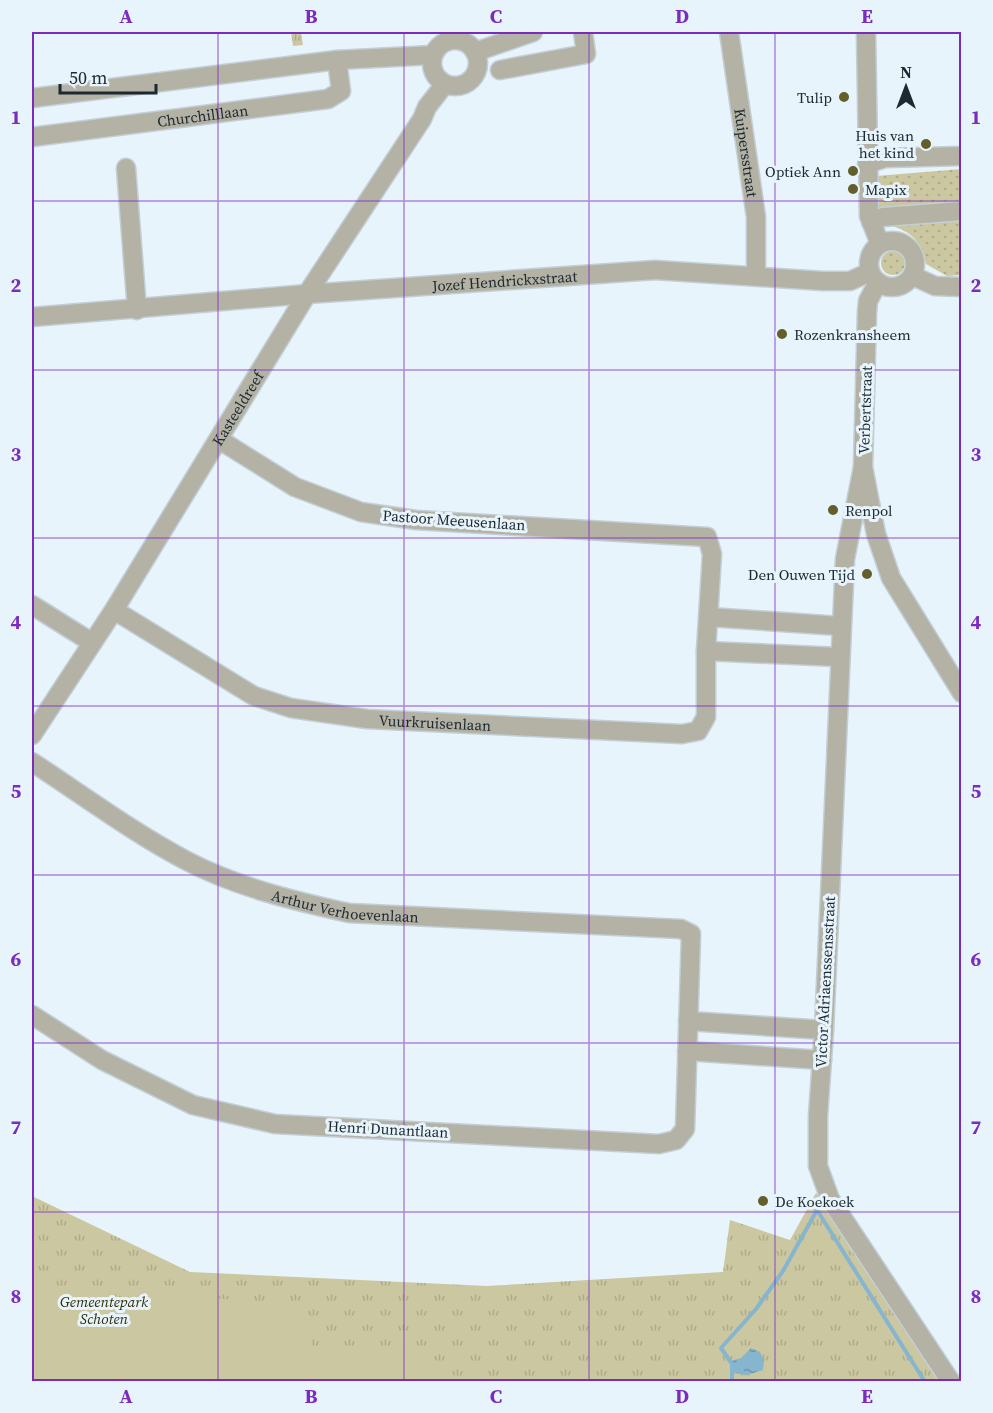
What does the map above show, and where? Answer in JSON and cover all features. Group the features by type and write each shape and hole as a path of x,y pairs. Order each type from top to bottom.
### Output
{"street":[{"path":"475,52 533,32"},
{"path":"500,70 586,54 583,32"},
{"name":"Kuipersstraat","path":"729,32 756,217 756,275"},
{"path":"866,32 867,164 871,222 880,244 895,241 909,248 916,261 913,276 900,286 885,286 874,277"},
{"path":"463,36 475,52 477,68 469,81 462,85 445,84 435,75 432,68 433,55 444,43 463,36"},
{"path":"32,98 337,60 433,55"},
{"name":"Churchilllaan","path":"32,137 328,99 341,91 337,60"},
{"name":"Kasteeldreef","path":"32,735 114,610 220,440 307,294 422,119 427,107 445,84"},
{"path":"867,164 885,158 962,156"},
{"path":"126,168 137,310"},
{"path":"871,222 883,217 962,211"},
{"name":"Verbertstraat","path":"846,544 863,467 867,312 874,277 870,256 880,244"},
{"name":"Jozef Hendrickxstraat","path":"32,317 307,294 655,270 850,281 874,277"},
{"path":"913,276 935,286 962,287"},
{"name":"Pastoor Meeusenlaan","path":"220,440 296,487 360,512 417,520 707,537"},
{"name":"Verbertstraat","path":"863,467 876,534 891,578 960,687"},
{"path":"846,544 876,534"},
{"name":"Vuurkruisenlaan","path":"114,610 254,696 291,708 368,718 682,734 698,731 706,717 706,651 712,554 707,537"},
{"name":"Victor Adriaenssensstraat","path":"846,544 840,626 824,1030 818,1116 818,1166 830,1199 951,1382"},
{"path":"32,604 91,642"},
{"path":"709,617 840,626"},
{"path":"706,651 839,657"},
{"name":"Arthur Verhoevenlaan","path":"32,762 186,861 226,878 299,902 349,913 681,929 691,934"},
{"name":"Henri Dunantlaan","path":"32,1015 102,1060 193,1105 275,1124 659,1144 676,1140 685,1129 691,934"},
{"path":"688,1021 824,1030"},
{"path":"687,1051 822,1060"}],"green space":[{"path":"291,32 301,32 303,45 293,46"},
{"path":"961,169 961,275 947,276 926,264 919,246 911,235 880,221 876,176"},
{"path":"893,251 901,255 905,263 901,271 893,275 885,271 881,263 885,255"},
{"name":"Gemeentepark Schoten","path":"816,1193 938,1381 32,1382 32,1196 190,1272 487,1286 723,1272 730,1220 790,1240"},
{"path":"32,1280 100,1300 166,1292 301,1308 314,1353 375,1344 436,1361 461,1381 32,1381"}],"water":[{"path":"751,1348 760,1352 764,1361 763,1370 747,1375 732,1373 730,1361 741,1358"}],"waterway":[{"path":"732,1382 732,1364 721,1348 756,1309 783,1271 817,1210 925,1382"}],"place":[{"name":"Tulip","path":"844,97"},
{"name":"Huis van het kind","path":"926,144"},
{"name":"Optiek Ann","path":"853,171"},
{"name":"Mapix","path":"853,189"},
{"name":"Rozenkransheem","path":"782,334"},
{"name":"Renpol","path":"833,510"},
{"name":"Den Ouwen Tijd","path":"867,574"},
{"name":"De Koekoek","path":"763,1201"}]}
